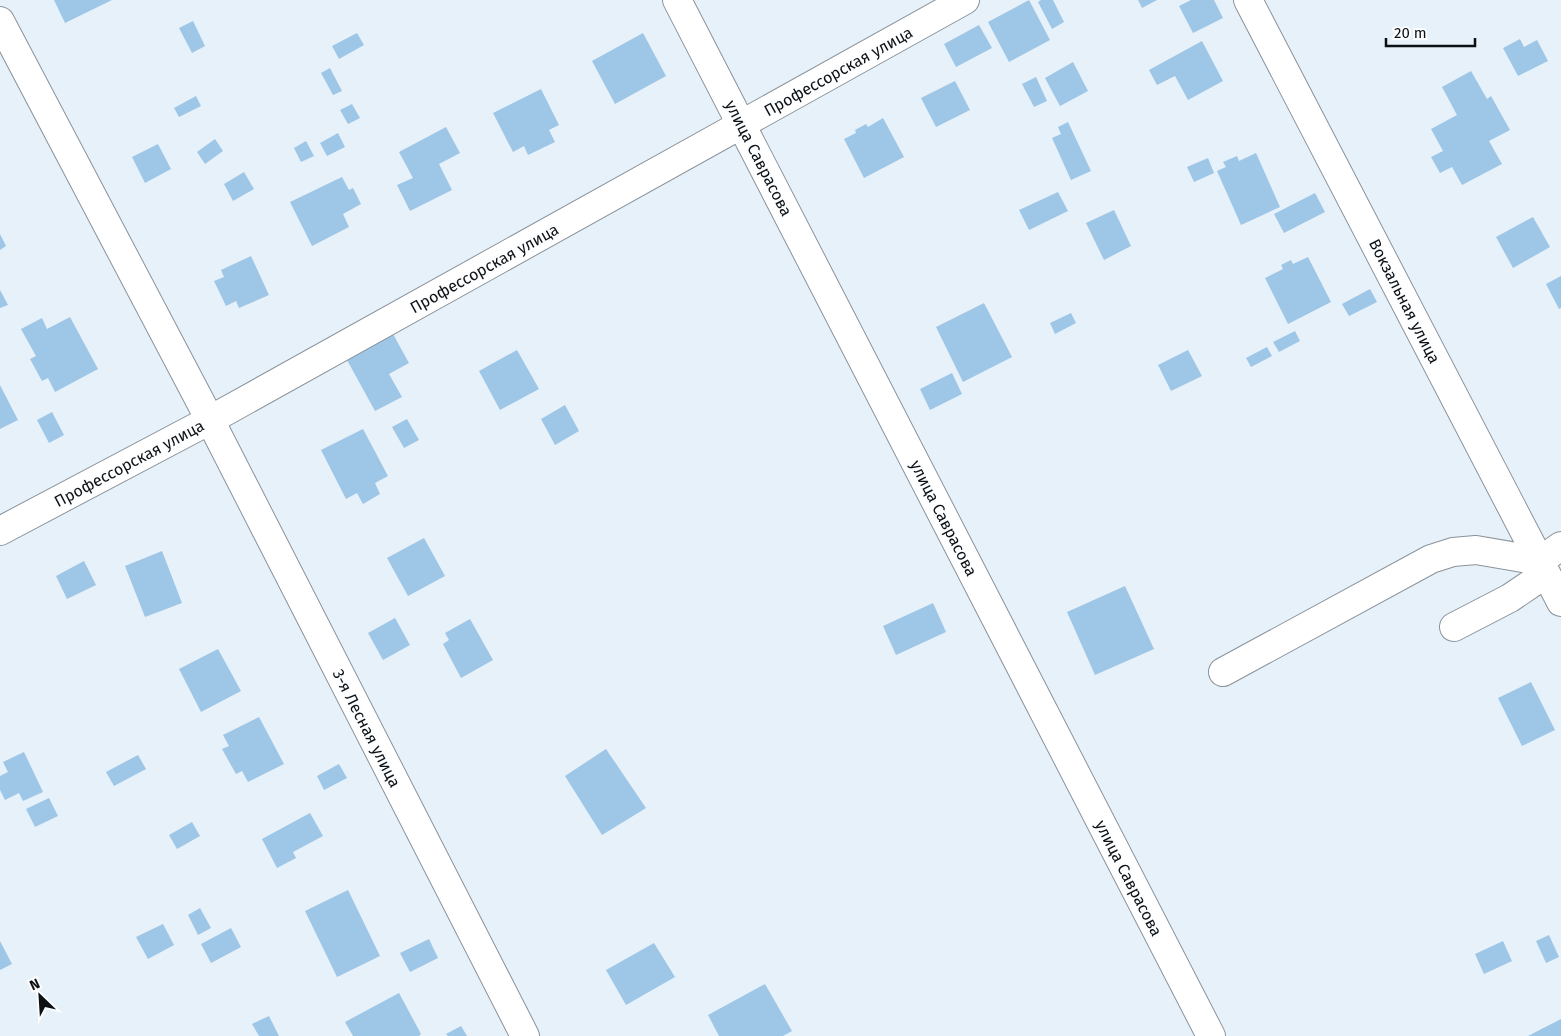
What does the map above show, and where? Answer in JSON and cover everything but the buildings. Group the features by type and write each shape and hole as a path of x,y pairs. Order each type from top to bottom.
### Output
{"street":[{"name":"улица Саврасова","path":"677,0 1210,1036"},
{"name":"Профессорская улица","path":"0,531 210,420 965,0"},
{"name":"Вокзальная улица","path":"1248,0 1551,554 1561,602"},
{"name":"3-я Лесная улица","path":"0,21 210,420 525,1036"},
{"path":"1223,672 1431,559 1454,552 1476,550 1551,554 1535,581 1510,598 1454,627"}]}
